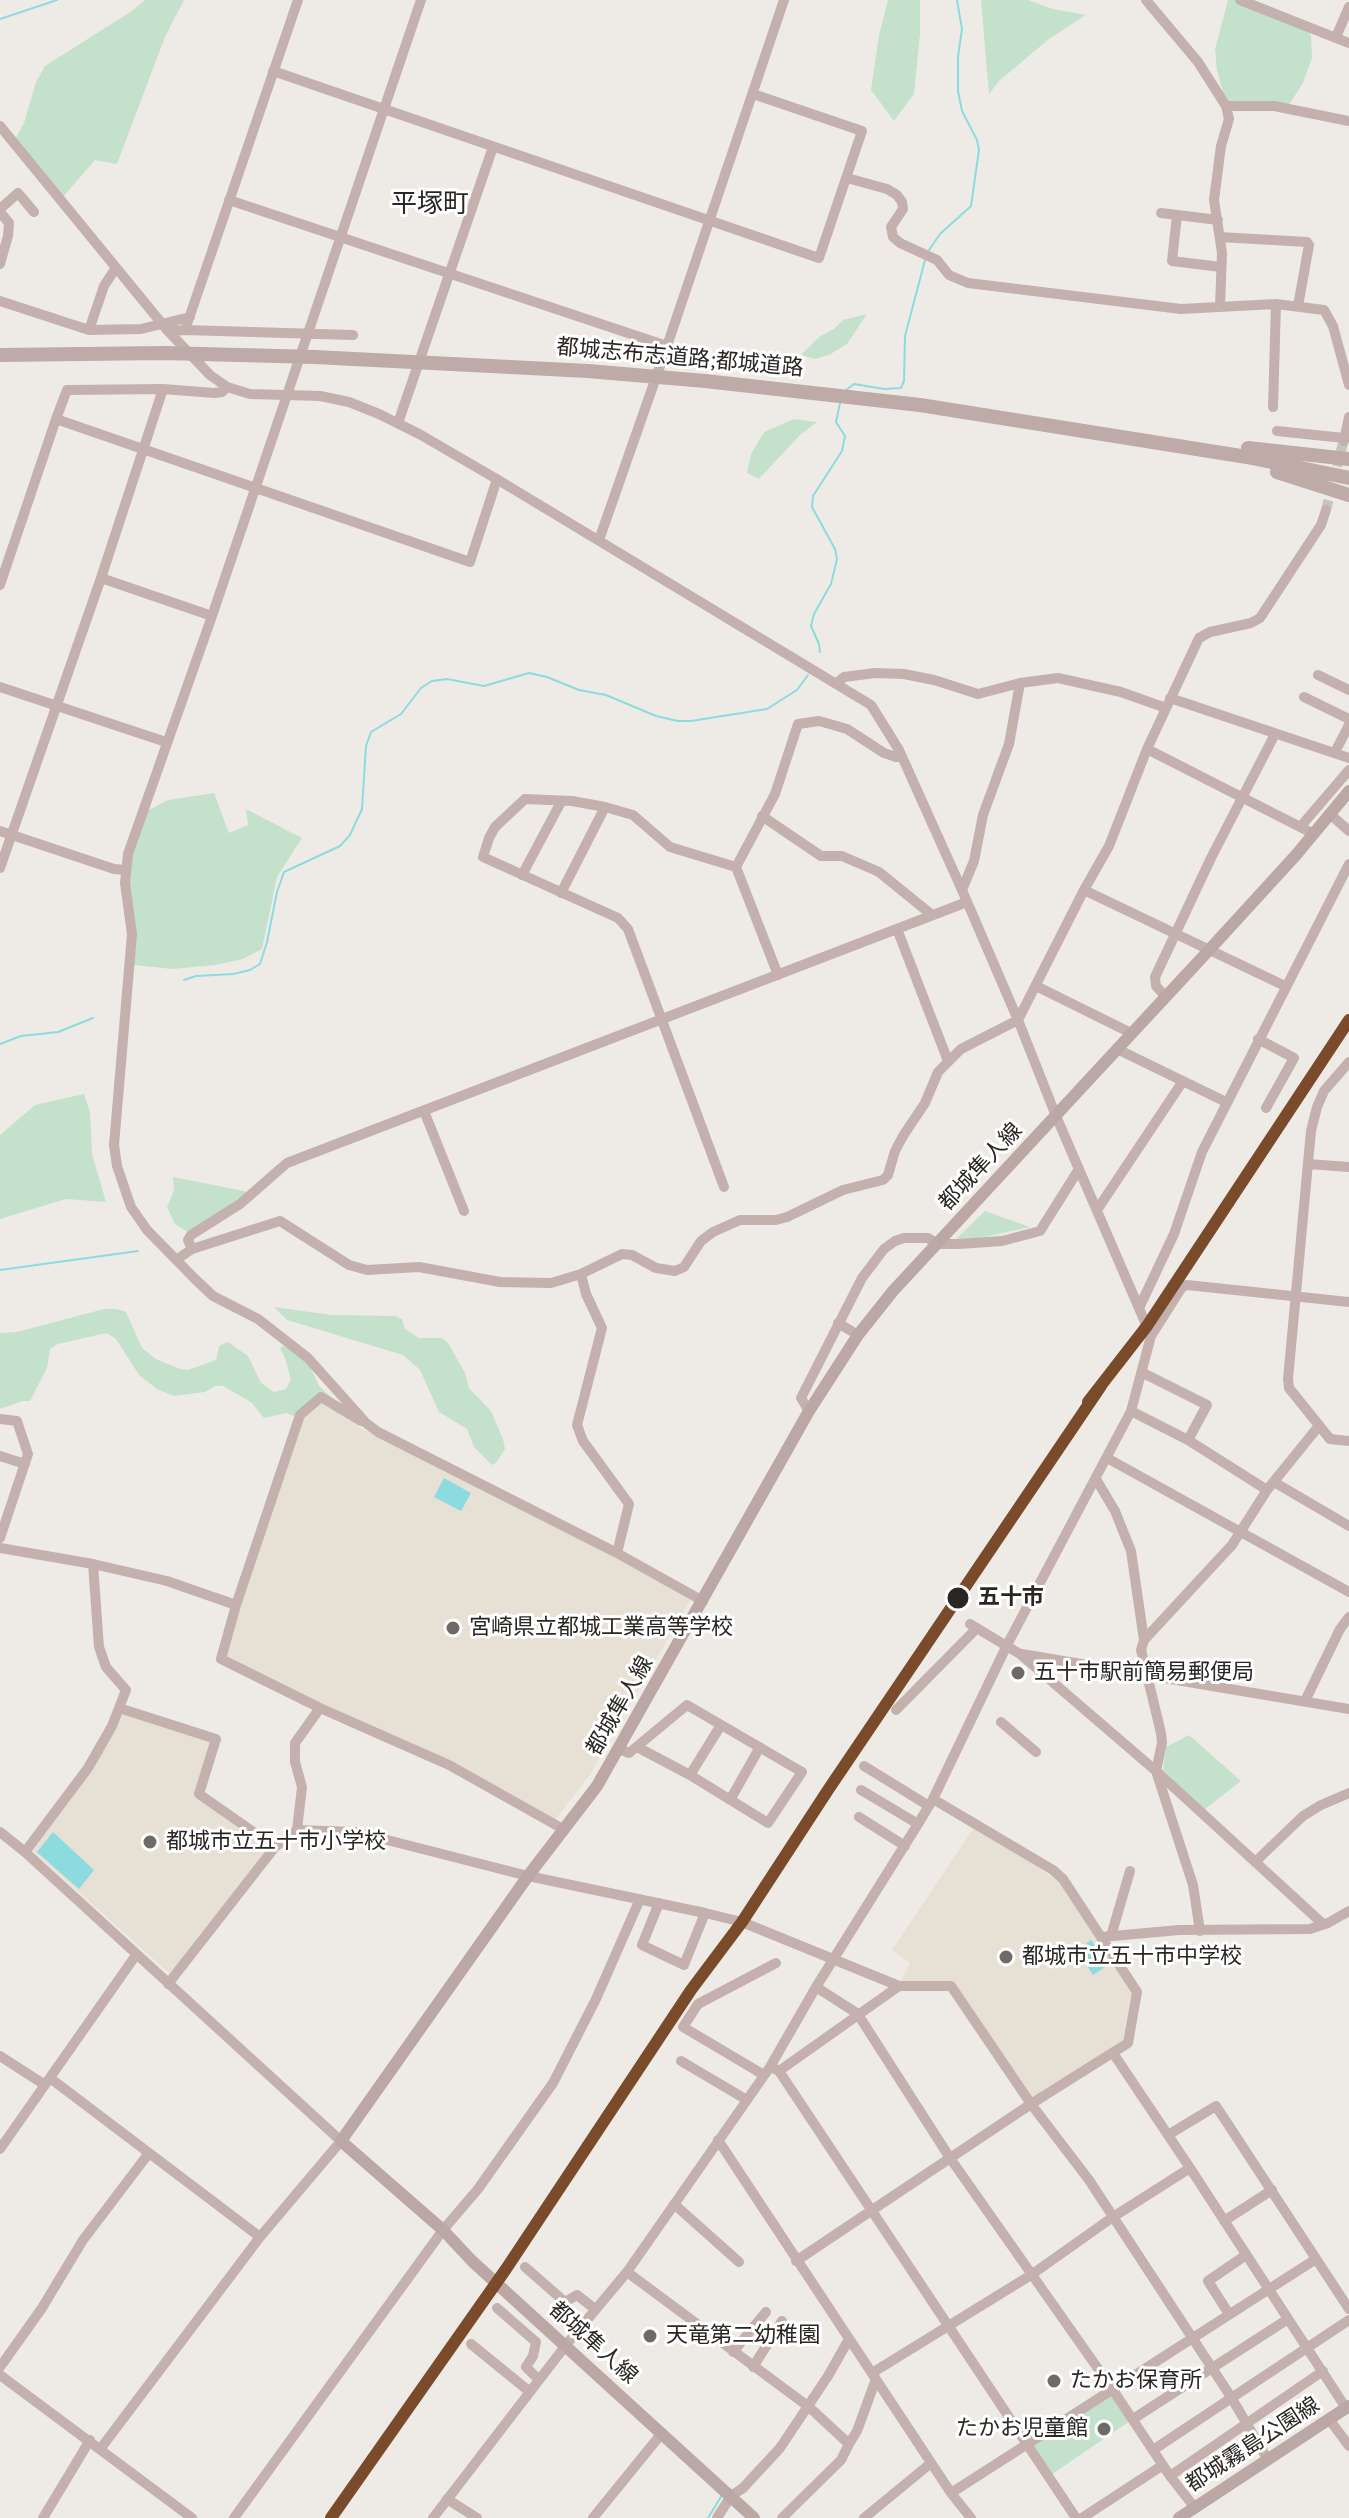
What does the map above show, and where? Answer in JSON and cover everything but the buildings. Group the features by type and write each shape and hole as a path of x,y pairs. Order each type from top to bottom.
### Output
{"highway":[{"name":"都城志布志道路;都城道路","path":"0,355 164,353 435,362 588,371 820,392 1124,436 1349,478"},
{"path":"1124,436 1349,459"},
{"path":"1197,448 1217,460 1290,475 1349,495"}],"main road":[{"name":"都城隼人線","path":"754,2518 472,2261 443,2230 341,2141 528,1876 597,1786 809,1411 858,1335 893,1291 1210,949 1349,791"},
{"name":"都城霧島公園線","path":"1179,2518 1347,2407"}],"street":[{"path":"185,330 298,0"},
{"path":"366,1423 308,1358 258,1319 213,1296 147,1230 131,1207 117,1166 114,1145 132,934 125,870 128,854 290,390 421,0"},
{"path":"599,540 784,0"},
{"path":"1146,0 1198,62 1226,106 1229,119 1221,146 1214,200 1220,237 1220,306"},
{"path":"1240,0 1349,43"},
{"path":"1336,37 1349,7"},
{"path":"273,71 819,258 862,131 753,94"},
{"path":"1226,106 1274,106 1349,121"},
{"path":"0,126 168,331 210,375 227,387 250,394 290,390 349,402 398,423 497,479 871,705 902,757 962,890 1151,1336"},
{"path":"398,423 493,147"},
{"path":"847,178 887,189 897,195 903,209 891,227 893,237 937,260 956,279 1181,309 1276,304 1324,310 1329,316 1349,385"},
{"path":"0,264 9,223 0,210 18,193 34,212"},
{"path":"229,200 341,236 665,352"},
{"path":"1161,213 1218,220"},
{"path":"1177,215 1172,261 1221,267"},
{"path":"1220,237 1307,242 1298,306"},
{"path":"89,330 104,286 115,269"},
{"path":"0,301 89,330 353,335"},
{"path":"1273,407 1276,304"},
{"path":"168,331 190,317"},
{"path":"0,585 67,390 163,389 214,393 222,392 227,387"},
{"path":"0,868 163,389"},
{"path":"1277,431 1344,441 1349,417"},
{"path":"56,419 470,562 485,508 497,479"},
{"path":"176,1260 192,1249 280,1221 349,1265 367,1270 419,1267 486,1280 551,1283 581,1274 622,1254 632,1255 656,1268 675,1271 684,1267 701,1241 740,1220 787,1217 843,1190 883,1180 888,1175 903,1136 925,1103 938,1072 961,1049 1018,1020 1109,846 1147,749 1199,638 1260,618 1321,525 1326,510"},
{"path":"101,578 212,616"},
{"path":"836,684 844,677 875,673 904,674 978,694 1020,683 1058,678 1168,703 1349,758"},
{"path":"1318,675 1349,690"},
{"path":"962,890 974,861 983,815 1009,744 1020,683"},
{"path":"0,687 166,742"},
{"path":"1304,697 1349,719"},
{"path":"778,975 736,867 775,794 798,724 819,721 847,729 884,753 902,757"},
{"path":"1335,752 1349,725"},
{"path":"1165,996 1156,986 1155,977 1211,858 1275,734"},
{"path":"1147,749 1314,834"},
{"path":"1301,826 1349,770"},
{"path":"724,1187 628,929 618,918 483,857 495,827 525,799 572,801 633,815 670,847 736,867"},
{"path":"522,875 561,802"},
{"path":"561,893 605,807"},
{"path":"1331,815 1349,831"},
{"path":"762,816 821,856 842,856 879,872 932,915"},
{"path":"0,831 125,870"},
{"path":"1140,1306 1174,1234 1202,1152 1349,864"},
{"path":"1084,890 1285,986"},
{"path":"192,1249 188,1240 191,1235 240,1204 287,1163 967,902"},
{"path":"897,929 948,1061"},
{"path":"1036,986 1131,1033"},
{"path":"1258,1039 1294,1058 1266,1108"},
{"path":"1117,1049 1226,1102"},
{"path":"1349,1062 1324,1091 1311,1131 1288,1379 1289,1388 1318,1427 1330,1439 1349,1441"},
{"path":"1097,1210 1183,1081"},
{"path":"424,1111 464,1211"},
{"path":"1308,1164 1349,1167"},
{"path":"809,1411 801,1398 862,1278 884,1249 895,1241 914,1237 928,1238 937,1244 1002,1241 1040,1231 1079,1169"},
{"path":"581,1274 586,1294 602,1328 577,1425 583,1441 629,1504 617,1553"},
{"path":"433,2518 566,2345 627,2272 718,2140 771,2071 816,1987 931,1803 1007,1645 1131,1411 1151,1336 1182,1287 1187,1285 1349,1302"},
{"path":"838,1323 858,1335"},
{"path":"1143,1373 1207,1405 1188,1440"},
{"path":"563,1829 449,1765 320,1708 221,1659 220,1653 300,1415 321,1397 388,1438 617,1553 703,1601"},
{"path":"1131,1411 1349,1526"},
{"path":"0,1419 17,1421 28,1454 0,1538"},
{"path":"1144,1640 1241,1532 1270,1486 1318,1427"},
{"path":"0,1456 25,1464"},
{"path":"1107,1458 1349,1592"},
{"path":"1096,1479 1115,1511 1131,1551 1144,1640 1141,1650 1161,1733 1156,1771 1193,1885 1200,1931"},
{"path":"0,1548 167,1581 236,1605"},
{"path":"25,1852 88,1768 112,1726 126,1690 106,1667 99,1647 93,1564"},
{"path":"1305,1701 1340,1629 1349,1617"},
{"path":"896,1710 973,1626 1020,1654 1156,1771 1323,1924"},
{"path":"1020,1654 1349,1709"},
{"path":"619,1749 629,1753 687,1705 802,1772 768,1823 637,1747"},
{"path":"119,1708 216,1739 199,1794 275,1847"},
{"path":"297,1830 302,1787 295,1762 295,1743 320,1708"},
{"path":"1001,1722 1036,1752"},
{"path":"690,1775 721,1725"},
{"path":"730,1800 760,1747"},
{"path":"796,2261 1128,2043 1137,1992 1106,1936 1053,1870 864,1766"},
{"path":"861,1790 918,1824"},
{"path":"1255,1862 1303,1816 1349,1793"},
{"path":"859,1817 905,1846"},
{"path":"168,1984 275,1847 297,1830 356,1832 528,1876 705,1913 742,1922 899,1986 951,1986 1031,2104 1089,2180 1231,2397 1268,2460"},
{"path":"0,1832 341,2141 260,2237 101,2448"},
{"path":"1106,1936 1130,1871"},
{"path":"234,2518 553,2083 596,1999 640,1899"},
{"path":"659,1903 642,1945 684,1965 705,1913"},
{"path":"1106,1936 1310,1929 1349,1911"},
{"path":"0,2149 136,1955"},
{"path":"776,1963 698,2004 683,2027 771,2071 872,2212 1076,2518"},
{"path":"771,2071 859,2016 899,1986"},
{"path":"816,1987 859,2016 950,2158 1195,2508"},
{"path":"1113,2053 1347,2407"},
{"path":"0,2056 48,2081 260,2237"},
{"path":"681,2061 747,2100"},
{"path":"1168,2135 1216,2106 1349,2309"},
{"path":"718,2140 951,2493 971,2518"},
{"path":"0,2367 42,2308 83,2240 149,2153"},
{"path":"782,2518 841,2460 857,2431 874,2376 1190,2168"},
{"path":"1224,2221 1272,2190"},
{"path":"674,2204 739,2262"},
{"path":"1229,2314 1208,2281 1246,2255"},
{"path":"951,2493 1316,2259"},
{"path":"525,2267 565,2302 577,2295 595,2309"},
{"path":"627,2272 809,2407 849,2444"},
{"path":"497,2308 536,2342 533,2356 526,2367 539,2380"},
{"path":"733,2352 766,2312"},
{"path":"1133,2419 1288,2319"},
{"path":"1153,2450 1349,2320"},
{"path":"753,2367 782,2321"},
{"path":"717,2518 731,2496 743,2488 780,2448 809,2407 849,2339"},
{"path":"471,2344 530,2392"},
{"path":"1170,2476 1323,2371"},
{"path":"0,2375 192,2518"},
{"path":"1329,2419 1349,2446"},
{"path":"593,2518 662,2433"},
{"path":"43,2518 90,2440"},
{"path":"864,2518 931,2463"},
{"path":"1082,2518 1163,2465"},
{"path":"447,2499 477,2518"}],"shaded area":[{"name":"宮崎県立都城工業高等学校","path":"318,1400 327,1403 362,1429 621,1560 691,1599 589,1776 555,1820 223,1660 298,1422"},
{"name":"都城市立五十市小学校","path":"125,1712 210,1741 212,1745 195,1794 268,1846 170,1974 33,1851 116,1721"},
{"name":"都城市立五十市中学校","path":"975,1826 1062,1883 1132,1989 1123,2040 1035,2098 1031,2097 954,1982 900,1983 910,1963 892,1950"}],"green space":[{"path":"145,0 184,0 165,37 117,164 95,160 62,198 15,139 24,123 36,82 45,66"},
{"path":"888,0 920,0 914,94 894,121 871,90"},
{"path":"981,0 1028,0 1053,9 1086,15 1049,39 999,81 989,94"},
{"path":"1228,0 1254,0 1286,13 1311,35 1312,58 1303,83 1289,105 1229,101 1223,92 1215,49"},
{"path":"867,314 847,344 815,359 801,355 843,320"},
{"path":"794,419 817,422 800,435 759,479 747,473 751,454 764,432"},
{"path":"214,793 229,833 248,825 246,809 302,838 277,877 262,949 243,959 215,965 172,969 134,965 129,874 147,811 168,800"},
{"path":"84,1094 90,1112 92,1154 106,1202 66,1199 0,1219 0,1135 35,1105"},
{"path":"173,1177 249,1192 189,1233 175,1224 167,1207 174,1190"},
{"path":"985,1211 1030,1227 971,1240 956,1239"},
{"path":"274,1307 332,1315 395,1316 402,1319 405,1329 419,1338 442,1338 465,1373 469,1388 491,1411 505,1449 496,1463 492,1465 474,1447 467,1429 439,1412 420,1370 403,1355 287,1320"},
{"path":"104,1309 126,1312 142,1348 156,1359 180,1369 188,1370 216,1360 219,1346 228,1342 248,1356 261,1383 274,1392 286,1389 291,1380 280,1349 282,1346 291,1348 309,1364 319,1386 348,1412 326,1396 296,1417 286,1413 264,1418 251,1402 223,1386 174,1396 157,1389 139,1375 116,1339 106,1333 58,1344 50,1349 47,1368 30,1401 0,1409 0,1333 17,1332"},
{"path":"1189,1735 1241,1781 1204,1810 1163,1770 1166,1747"},
{"path":"1113,2390 1133,2419 1048,2477 1027,2445"}],"water":[{"path":"444,1478 471,1493 461,1511 434,1497"},
{"path":"53,1832 94,1870 79,1889 37,1852"},
{"path":"1091,1940 1108,1965 1093,1975 1077,1950"}],"waterway":[{"path":"0,19 57,0"},
{"path":"929,250 940,234 971,206 979,150 962,111 958,91 962,29 957,0"},
{"path":"846,390 854,384 884,389 901,388 904,381 905,336 925,260"},
{"path":"820,652 811,626 814,614 831,584 837,559 835,549 812,507 813,496 842,451 845,436 836,422 840,403"},
{"path":"184,980 196,976 233,974 260,964 284,872 340,846 350,835 362,809 366,746 371,732 401,714 421,688 432,681 447,679 484,686 529,673 579,690 606,695 656,716 691,721 767,709 797,690 808,675"},
{"path":"0,1044 21,1036 58,1032 93,1018"},
{"path":"0,1270 138,1251"},
{"path":"708,2518 722,2495"}],"tunnel":[{"path":"1326,510 1343,443"}],"transit line":[{"path":"1088,1402 1147,1326 1349,1020"},
{"path":"331,2518 506,2269 691,1990 742,1922 1101,1386"}],"place":[{"name":"五十市","path":"958,1598"},
{"name":"宮崎県立都城工業高等学校","path":"453,1628"},
{"name":"五十市駅前簡易郵便局","path":"1018,1673"},
{"name":"都城市立五十市小学校","path":"150,1842"},
{"name":"都城市立五十市中学校","path":"1006,1957"},
{"name":"天竜第二幼稚園","path":"650,2336"},
{"name":"たかお保育所","path":"1054,2381"},
{"name":"たかお児童館","path":"1104,2429"}],"district":[{"name":"平塚町","path":"430,205"}]}
